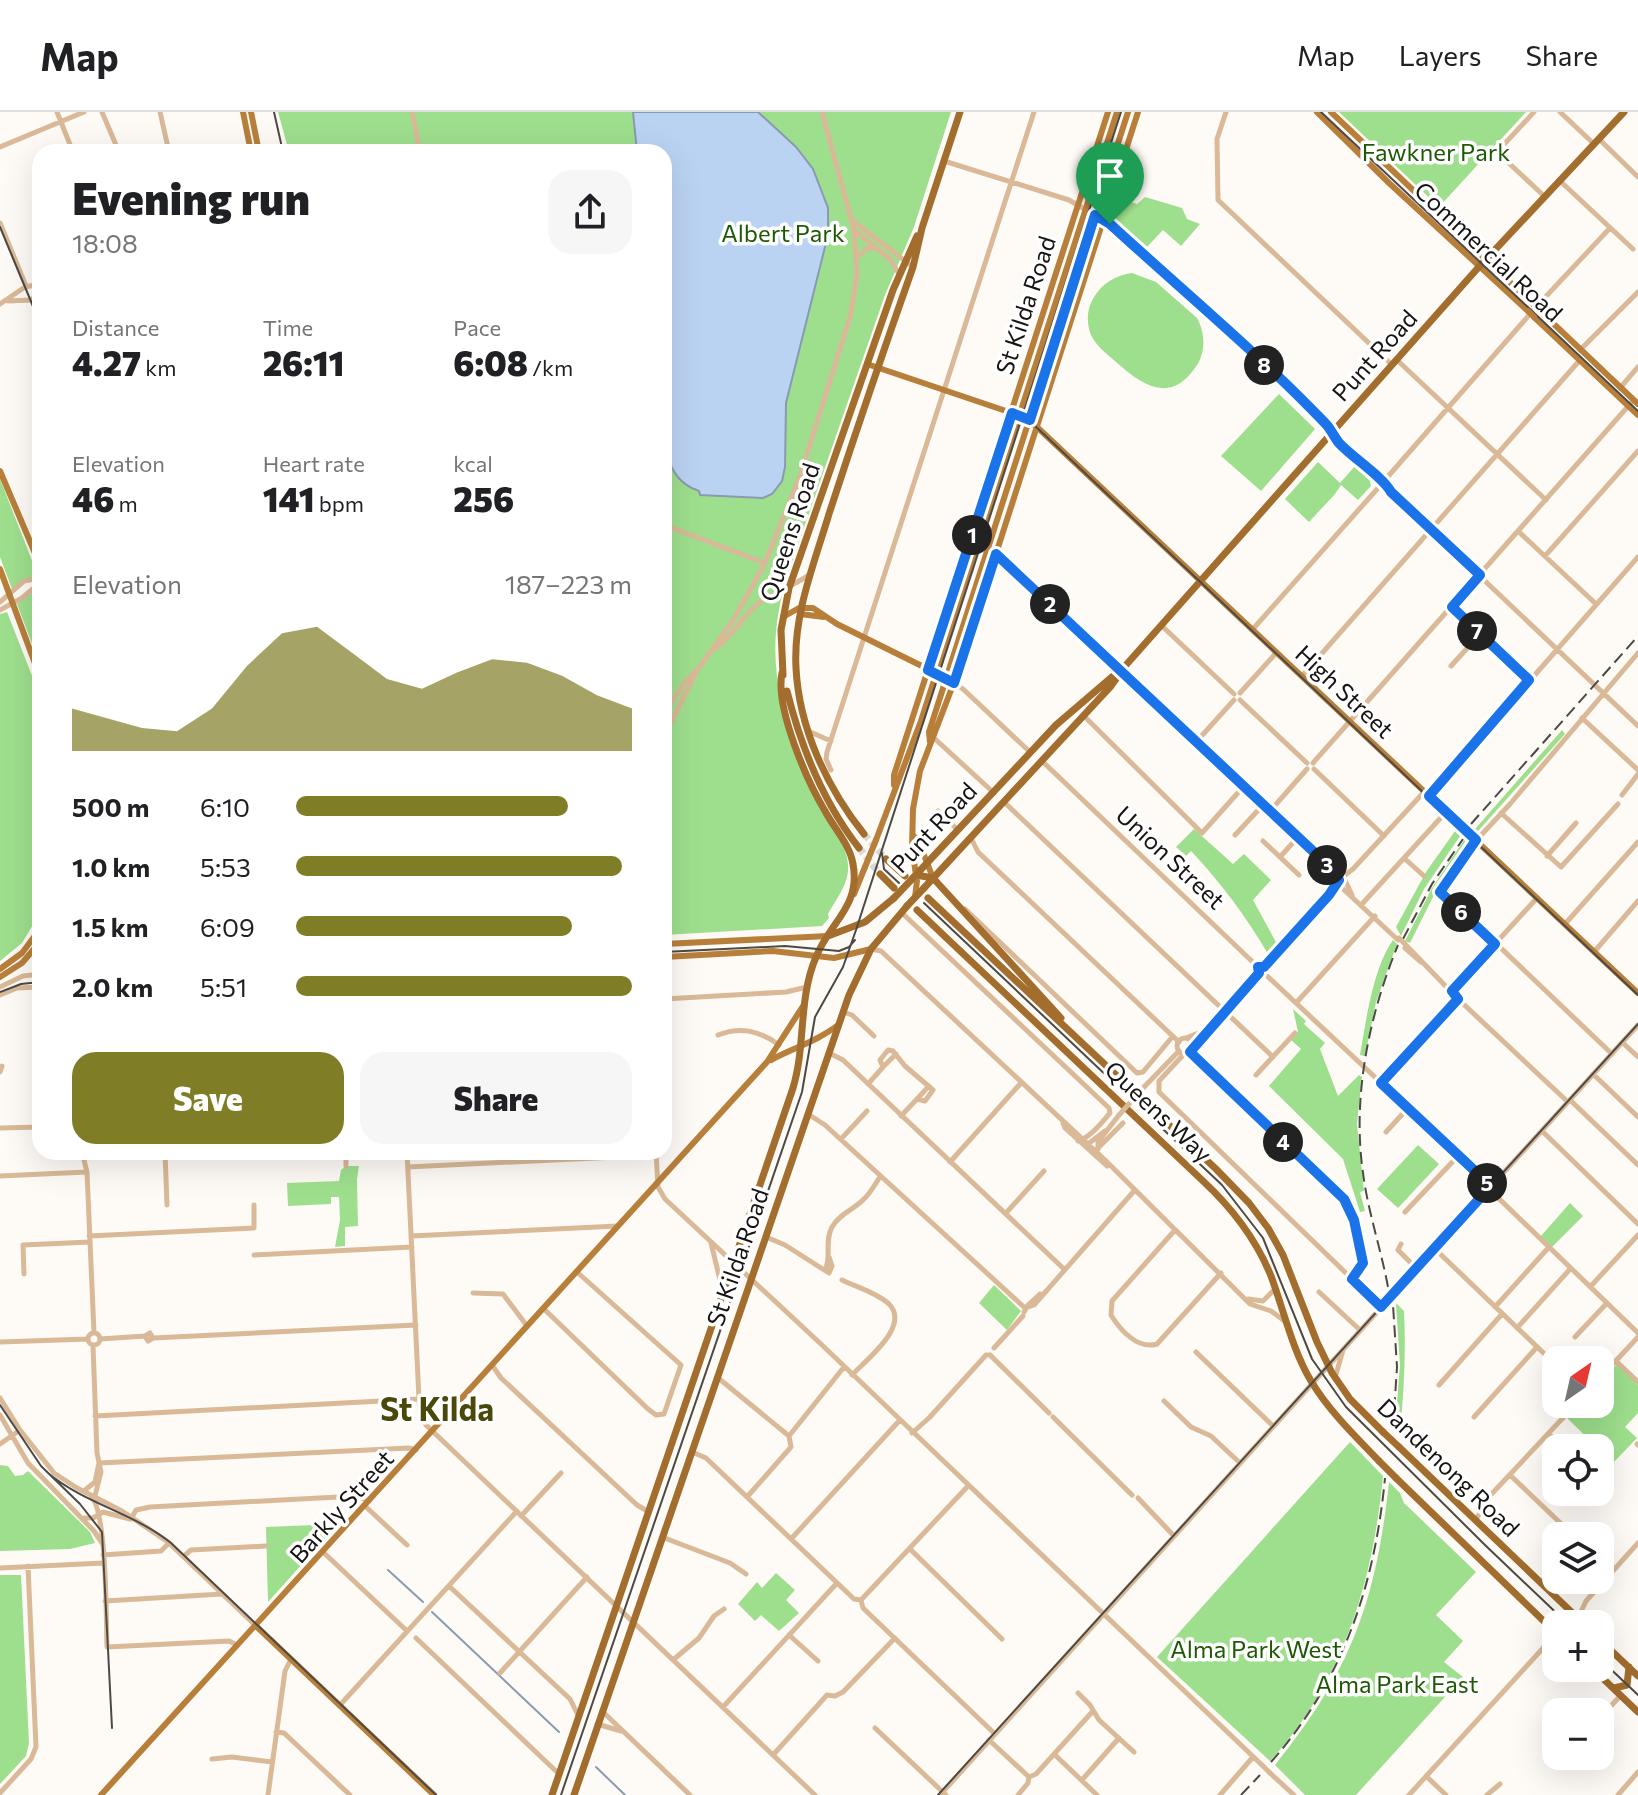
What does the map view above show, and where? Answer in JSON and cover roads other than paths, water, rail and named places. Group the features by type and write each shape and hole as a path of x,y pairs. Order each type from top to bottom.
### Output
{"highway":[{"name":"Queens Road","path":"864,834 832,788 808,730 795,666 801,610 960,112"},
{"name":"Punt Road","path":"915,897 1083,715 1479,266 1624,112"},
{"name":"Queens Road","path":"859,848 829,804 812,768 782,673 783,617 789,588 899,274 922,228"},
{"path":"858,389 870,393"},
{"name":"Punt Road","path":"828,936 868,920 894,898 1066,715 1123,668"},
{"path":"782,673 787,716 798,754 819,801 852,857 853,898"},
{"name":"Union Street","path":"1030,752 1039,762"},
{"path":"886,859 913,878 933,878 1045,999 1074,1035"},
{"path":"880,874 894,888"},
{"name":"St Kilda Road","path":"574,1795 838,1025 860,968 871,949 915,897"},
{"name":"St Kilda Road","path":"552,1795 791,1096 801,1045 803,1006 816,956 853,898"},
{"name":"Queens Way","path":"928,898 1216,1169 1257,1213 1283,1255 1328,1365"},
{"name":"Queens Way","path":"917,910 1212,1189 1250,1236 1275,1289 1312,1383"},
{"name":"Dandenong Road","path":"1328,1365 1354,1403 1569,1610"},
{"name":"Dandenong Road","path":"1312,1383 1339,1419 1379,1461 1542,1620"},
{"path":"1614,1651 1634,1666 1638,1676"},
{"path":"1614,1688 1627,1685 1634,1666"},
{"path":"1607,1682 1638,1712"}],"main road":[{"path":"243,112 249,144"},
{"path":"251,112 257,144"},
{"name":"St Kilda Road","path":"932,740 929,732 983,566 1021,417 1108,112"},
{"name":"St Kilda Road","path":"1082,207 1117,112"},
{"name":"St Kilda Road","path":"853,898 876,840 928,670 1095,215 1128,112"},
{"name":"St Kilda Road","path":"915,897 914,793 954,683 1138,112"},
{"name":"Commercial Road","path":"1317,112 1479,266 1580,350 1620,388 1638,415"},
{"name":"Commercial Road","path":"1331,112 1486,259 1580,360 1633,405"},
{"path":"1389,183 1396,175"},
{"name":"High Street","path":"867,364 1021,417 1037,427 1638,993"},
{"name":"St Kilda Road","path":"894,785 901,776 1021,417"},
{"path":"0,471 32,546"},
{"path":"983,566 989,575"},
{"path":"0,569 32,655"},
{"name":"Union Street","path":"801,610 813,608 824,617 947,679"},
{"path":"783,617 801,610"},
{"path":"913,835 933,878"},
{"path":"672,944 828,936"},
{"path":"0,969 22,953 32,940"},
{"path":"672,957 773,951 837,958 871,949"},
{"path":"0,977 22,963 32,951"},
{"name":"Barkly Street","path":"105,1794 767,1062 803,1006"},
{"name":"Barkly Street","path":"767,1062 820,1039 838,1025"},
{"path":"256,1626 434,1795"}],"street":[{"path":"57,112 70,144"},
{"path":"0,147 84,112"},
{"path":"102,112 116,144"},
{"path":"160,112 167,144"},
{"path":"412,112 418,144"},
{"path":"672,702 743,604 782,527 846,330 856,283 857,257 852,220 822,112"},
{"path":"831,770 826,758 831,741 1034,112"},
{"path":"1226,112 1217,139 1218,200 1546,500"},
{"path":"1534,112 1497,152 1545,196"},
{"path":"1560,112 1638,177"},
{"path":"944,161 1082,207 1103,220 1274,374 1333,433 1337,441 1638,726"},
{"path":"1559,180 1633,249"},
{"path":"852,220 913,267"},
{"path":"0,223 32,296"},
{"path":"1253,629 1610,228"},
{"path":"854,230 890,259 899,274"},
{"path":"857,257 866,249 876,247"},
{"path":"0,304 32,286"},
{"path":"27,288 32,296"},
{"path":"1580,350 1638,292"},
{"path":"7,301 32,297"},
{"path":"1302,676 1580,360"},
{"path":"1620,388 1638,367"},
{"path":"1270,811 1633,405"},
{"path":"1545,556 1638,451"},
{"path":"672,528 765,563"},
{"path":"1519,532 1596,604"},
{"path":"996,554 1123,668 1332,869 1352,895 1390,927 1458,999 1638,1165"},
{"path":"1381,1307 1159,1092 1159,1081 1353,869 1427,794 1638,557"},
{"path":"711,652 726,641 756,605 811,573"},
{"path":"0,602 24,581 32,580"},
{"path":"0,610 32,587"},
{"path":"1452,607 1529,680"},
{"path":"1162,626 1384,836"},
{"path":"1451,666 1480,634"},
{"path":"1197,741 1277,652"},
{"path":"1612,1054 1440,891 1473,838 1501,813 1638,653"},
{"path":"672,720 698,669"},
{"name":"Union Street","path":"947,679 1030,752"},
{"path":"1083,715 1202,833 1244,786"},
{"path":"1582,718 1638,772 1622,795"},
{"path":"808,730 831,741"},
{"path":"932,740 994,793"},
{"name":"Union Street","path":"1039,762 1408,1108 1638,1335"},
{"path":"1004,802 1273,1057"},
{"path":"1501,813 1562,867 1618,804"},
{"path":"1235,835 1263,805"},
{"path":"938,811 959,830"},
{"path":"1362,904 1446,812"},
{"path":"1547,856 1576,823"},
{"path":"1280,857 1298,837"},
{"path":"971,838 978,852 1173,1036 1191,1041 1186,1051 1145,1086 1105,1130 1097,1150"},
{"path":"1263,841 1299,875"},
{"path":"1565,924 1638,842"},
{"path":"964,846 978,852"},
{"path":"1404,858 1424,876"},
{"path":"940,888 1137,1073 1145,1070 1173,1036"},
{"path":"1452,991 1537,898"},
{"path":"1594,952 1638,901"},
{"path":"903,910 1109,1108 1108,1115 1083,1142"},
{"path":"1296,1003 1375,917"},
{"path":"871,949 883,953 1254,1306 1273,1312 1287,1322"},
{"path":"0,987 32,975"},
{"path":"1,995 17,988 32,987"},
{"path":"672,999 786,992 807,987"},
{"path":"1381,1083 1458,999"},
{"path":"843,1012 852,1015 874,1036"},
{"path":"875,1728 943,1794 1638,1025"},
{"path":"718,1035 734,1030 754,1031 779,1045"},
{"path":"1182,1040 1207,1030"},
{"path":"1256,1075 1295,1033"},
{"path":"1182,1040 1186,1051 1356,1213 1354,1220 1363,1264 1352,1279"},
{"path":"1623,1043 1638,1057"},
{"path":"868,1084 883,1067 880,1059 883,1054 890,1050 933,1090 924,1102 917,1099 901,1116"},
{"path":"829,1053 843,1060 1064,1269"},
{"path":"1593,1074 1638,1117"},
{"path":"950,1162 1021,1083"},
{"path":"1386,1132 1408,1108"},
{"path":"841,1139 867,1111"},
{"path":"808,1114 818,1118 841,1139 1024,1312"},
{"path":"1097,1150 1123,1123"},
{"path":"0,1128 32,1127"},
{"path":"1083,1142 1105,1130"},
{"path":"1542,1131 1638,1224"},
{"path":"1083,1142 1097,1150 1110,1167"},
{"path":"1405,1212 1458,1156"},
{"path":"86,1160 94,1333 100,1339"},
{"path":"165,1160 167,1205"},
{"path":"346,1160 346,1166"},
{"path":"408,1160 420,1414 432,1432 815,1795"},
{"path":"408,1167 554,1160"},
{"path":"654,1160 662,1196 1294,1795"},
{"path":"1006,1213 1044,1171"},
{"path":"0,1176 87,1172"},
{"path":"766,1237 827,1272 832,1265 827,1253 828,1236 834,1223 866,1198 880,1177"},
{"path":"914,1435 992,1352 1024,1312 1032,1308 1134,1191"},
{"path":"24,1274 23,1245 254,1228 254,1205"},
{"path":"411,1236 619,1226"},
{"path":"1175,1230 1112,1301 1110,1310 1113,1319 1126,1332 1140,1344 1157,1344 1221,1273"},
{"path":"1590,1287 1638,1235"},
{"path":"711,1242 725,1291"},
{"path":"1401,1244 1398,1250 1416,1268"},
{"path":"254,1255 412,1247"},
{"path":"1495,1307 1549,1247"},
{"path":"1434,1248 1542,1352"},
{"path":"1517,1328 1571,1268"},
{"path":"544,1309 648,1409 656,1415 664,1414 681,1365 577,1272"},
{"path":"842,1280 886,1301 896,1318 889,1336 852,1375"},
{"path":"1247,1298 1263,1301 1275,1289"},
{"path":"1319,1292 1360,1330"},
{"path":"473,1293 503,1294 527,1326"},
{"path":"1575,1337 1607,1303"},
{"path":"1439,1385 1502,1314"},
{"path":"93,1345 100,1339 150,1333 153,1338 416,1325"},
{"path":"0,1342 88,1339 94,1333"},
{"path":"1638,1335 1616,1361 1638,1382"},
{"path":"88,1339 93,1345 95,1416 101,1472 95,1496"},
{"path":"1474,1417 1537,1347"},
{"path":"1335,1379 1343,1349"},
{"path":"992,1352 1051,1415 1176,1534"},
{"path":"1196,1352 1273,1426"},
{"path":"789,1436 844,1367"},
{"path":"490,1368 627,1496 649,1512"},
{"path":"717,1377 789,1436 791,1447 747,1497"},
{"path":"0,1398 20,1430 60,1478 122,1511 169,1543 256,1626"},
{"path":"95,1416 419,1399"},
{"path":"1164,1401 1191,1427 1211,1436 1240,1463"},
{"path":"0,1415 28,1463 82,1518 102,1544"},
{"path":"1476,1521 1486,1500 1563,1418"},
{"path":"791,1539 899,1421"},
{"path":"0,1444 20,1430"},
{"path":"99,1463 416,1450"},
{"path":"691,1452 706,1458 854,1599 861,1600"},
{"path":"80,1489 94,1484 99,1463"},
{"path":"340,1705 500,1530 561,1473"},
{"path":"1510,1475 1559,1522"},
{"path":"51,1487 60,1478"},
{"path":"861,1600 968,1486"},
{"path":"80,1489 95,1500 102,1530 107,1647 229,1641 238,1646"},
{"path":"131,1519 136,1510 150,1507 356,1496 407,1545"},
{"path":"82,1518 91,1519 104,1512 131,1519"},
{"path":"662,1537 730,1563 746,1574"},
{"path":"103,1555 160,1551 169,1543"},
{"path":"1572,1610 1586,1601 1638,1543"},
{"path":"184,1556 192,1550 266,1546"},
{"path":"910,1549 1002,1639"},
{"path":"323,1552 406,1630"},
{"path":"0,1568 103,1563"},
{"path":"0,1793 31,1759 36,1747 28,1566"},
{"path":"500,1673 587,1577"},
{"path":"723,1707 837,1583"},
{"path":"449,1586 570,1699 578,1716"},
{"path":"105,1601 223,1594"},
{"path":"861,1600 863,1608 995,1734"},
{"path":"1584,1610 1586,1601"},
{"path":"673,1660 699,1638 714,1616 724,1609"},
{"path":"789,1635 818,1661"},
{"path":"416,1638 559,1774"},
{"path":"773,1755 827,1695 835,1696 843,1692 895,1638"},
{"path":"1409,1795 1542,1649"},
{"path":"268,1795 285,1671 291,1659"},
{"path":"1078,1693 1134,1752"},
{"path":"1614,1703 1621,1695"},
{"path":"570,1699 584,1699"},
{"path":"602,1711 690,1795"},
{"path":"1029,1777 1034,1776 1093,1711"},
{"path":"597,1724 625,1733"},
{"path":"276,1732 284,1733 350,1795"},
{"path":"1082,1780 1119,1738"},
{"path":"989,1740 1029,1777"},
{"path":"1054,1754 1097,1795"},
{"path":"212,1759 232,1757 272,1762"},
{"path":"1220,1795 1253,1757"},
{"path":"1618,1795 1638,1772"},
{"path":"1426,1776 1446,1795"},
{"path":"1018,1795 1027,1785 1029,1777"},
{"path":"1487,1795 1500,1784"}],"water":[{"path":"633,112 758,112 796,147 813,169 828,208 828,235 786,403 782,481 772,494 763,498 700,495 699,491 685,484 672,468 672,144 636,144"}],"waterway":[{"path":"388,1570 423,1602"},
{"path":"432,1612 559,1732"},
{"path":"596,1767 625,1795"}],"tunnel":[{"path":"864,834 886,859"},
{"path":"859,848 880,874"}],"tram line":[{"path":"274,112 281,144"},
{"path":"561,1795 802,1092 815,1017 843,967 856,930 1121,112"},
{"path":"1321,112 1638,411"},
{"path":"0,227 32,304"},
{"path":"1027,405 1034,425 1638,995"},
{"path":"882,853 884,869 899,883"},
{"path":"924,903 1222,1185 1263,1238 1312,1359 1346,1407 1553,1610"},
{"path":"672,952 785,946 839,951 855,940"},
{"path":"0,992 32,983"},
{"path":"938,1795 1638,1024"},
{"path":"0,1405 41,1466 80,1504 102,1532 112,1728"},
{"path":"48,1473 62,1484 141,1524 171,1543 436,1795"},
{"path":"1614,1672 1638,1695"}],"railway":[{"path":"1471,824 1638,636"},
{"path":"1403,939 1432,884 1463,839"},
{"path":"1388,1287 1365,1188 1360,1115 1371,1028 1398,945"},
{"path":"1393,1305 1397,1367 1393,1427"},
{"path":"1271,1762 1318,1698 1351,1629 1373,1556 1385,1478"},
{"path":"1241,1795 1260,1775"}],"district":[{"name":"St Kilda","path":"437,1408"}],"park label":[{"name":"Fawkner Park","path":"1436,151"},
{"name":"Albert Park","path":"783,232"},
{"name":"Alma Park West","path":"1256,1648"},
{"name":"Alma Park East","path":"1397,1683"}]}
